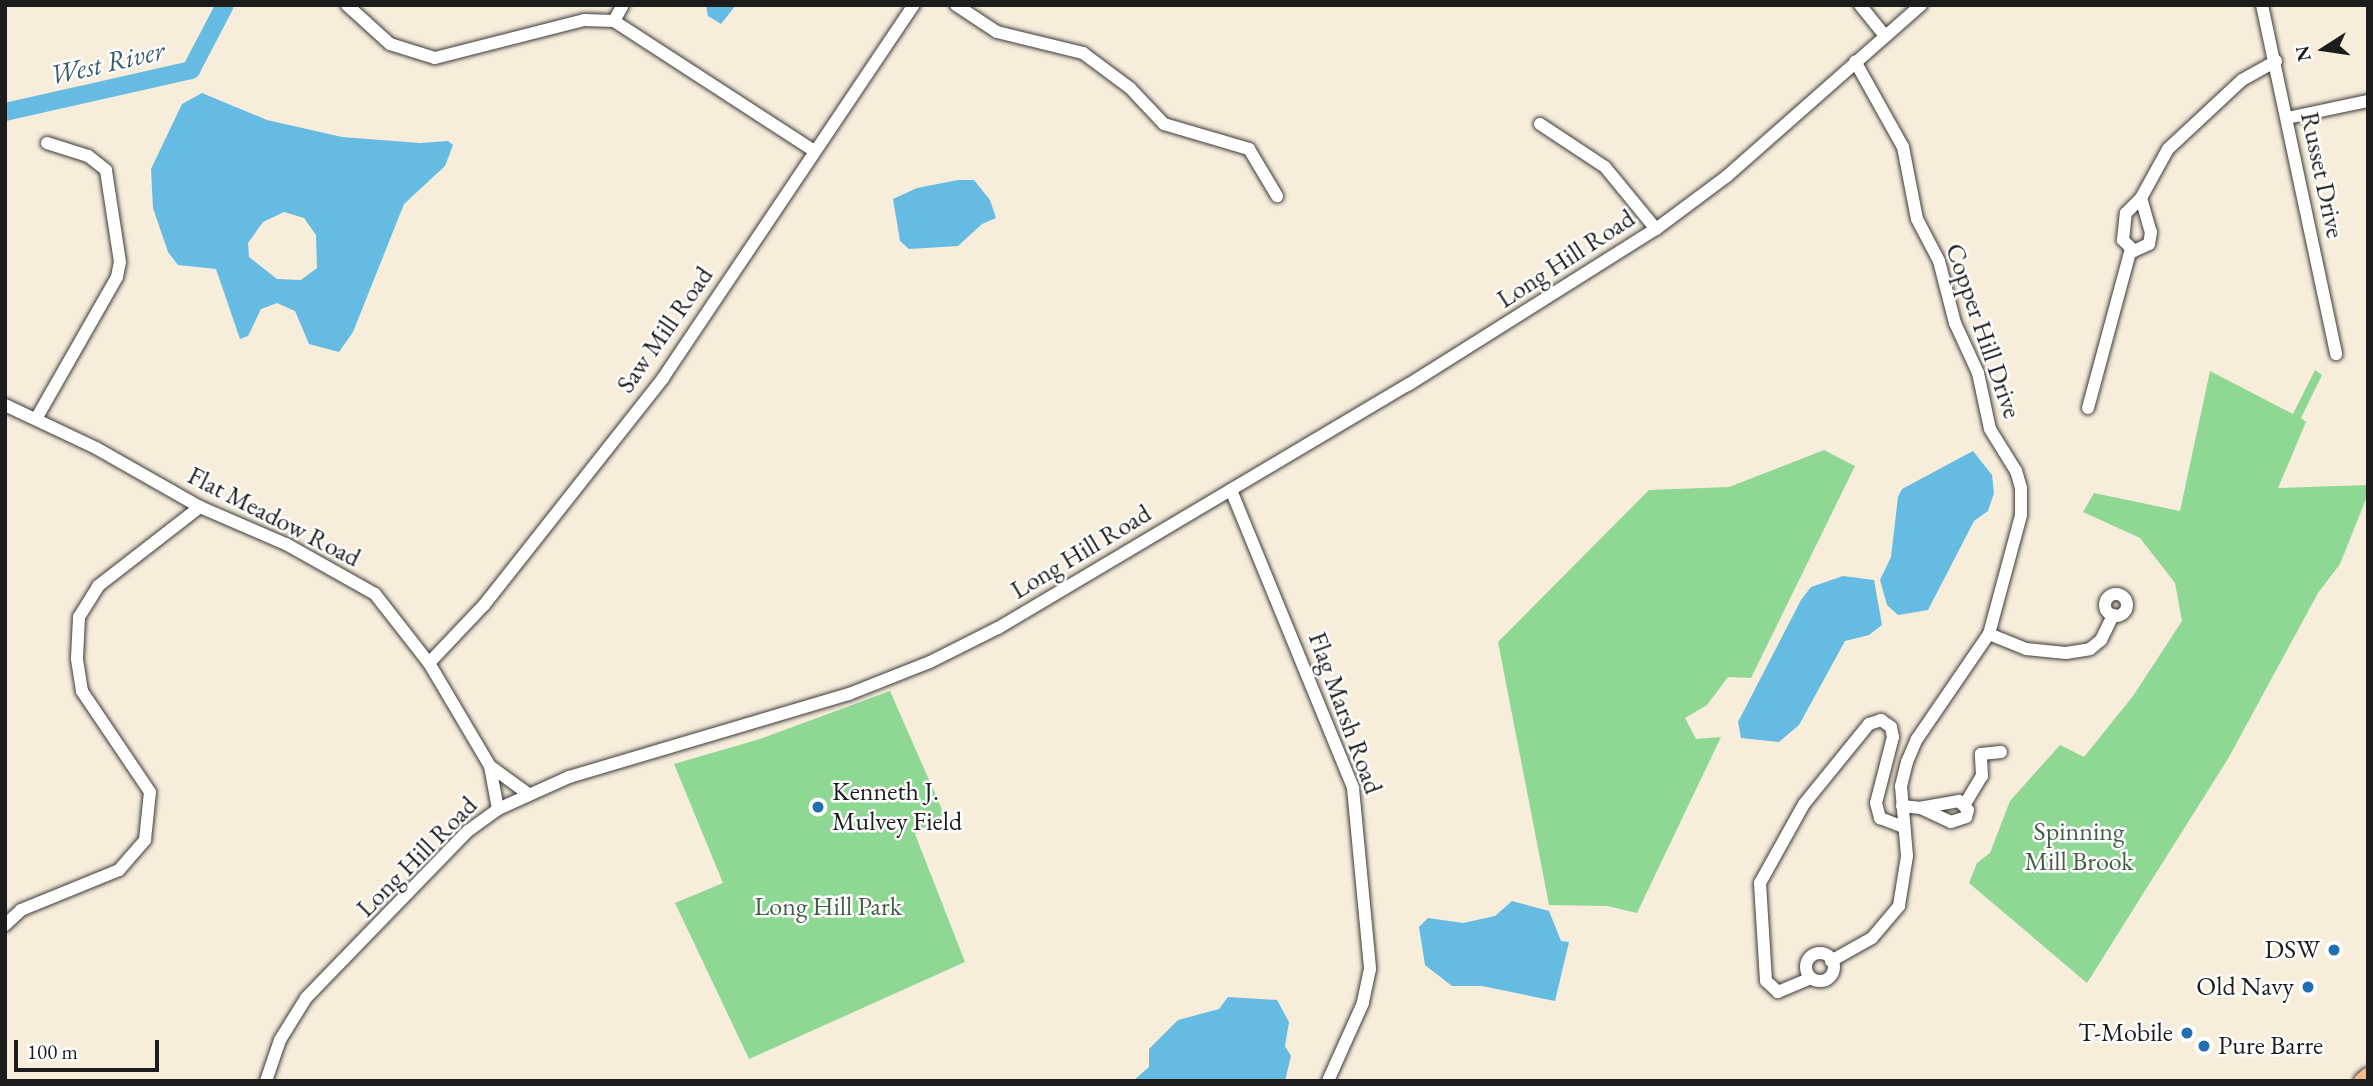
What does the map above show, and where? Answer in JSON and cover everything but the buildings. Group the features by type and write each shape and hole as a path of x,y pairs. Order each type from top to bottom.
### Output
{"main road":[{"path":"2362,1081 2368,1076"}],"street":[{"path":"347,5 390,44 435,58 583,20 614,21 813,150"},
{"path":"614,21 624,5"},
{"name":"Saw Mill Road","path":"429,663 484,605 663,378 813,150 914,5"},
{"path":"956,5 997,32 1083,53 1130,88 1164,124 1249,149 1277,196"},
{"path":"1860,5 1885,36"},
{"name":"Long Hill Road","path":"266,1081 280,1040 306,998 468,831 498,809 527,793 792,713 930,663 1009,622 1549,299 1656,229 1727,176 1921,5"},
{"name":"Russet Drive","path":"2262,5 2336,354"},
{"name":"Copper Hill Drive","path":"1831,961 1885,926 1899,905 1905,881 1901,786 1917,739 1989,634 2015,538 2021,488 2016,471 1990,429 1978,373 1955,323 1939,261 1917,219 1903,147 1855,61"},
{"path":"2131,249 2123,240 2122,229 2126,213 2141,198 2160,161 2185,128 2242,79 2276,61"},
{"path":"2287,118 2368,101"},
{"path":"1540,124 1605,167 1656,229"},
{"path":"36,419 117,277 120,262 106,170 88,156 47,143"},
{"path":"2131,249 2149,244 2151,232 2141,198"},
{"path":"2088,408 2131,249"},
{"name":"Flat Meadow Road","path":"5,405 200,507 286,544 375,594 429,663 490,766 498,809"},
{"name":"Flag Marsh Road","path":"1231,490 1353,788 1370,969 1363,1003 1328,1081"},
{"path":"5,925 21,910 119,870 145,840 150,792 82,691 76,658 79,617 98,586 200,507"},
{"path":"1989,634 2026,649 2066,653 2090,649 2101,640 2113,615"},
{"path":"1811,978 1806,967 1812,956 1821,954 1831,961 1828,978 1811,978 1778,992 1766,981 1759,884 1804,804 1869,724 1881,719 1888,722 1893,737 1876,803 1881,818 1903,827"},
{"path":"1921,808 1934,816 1959,821 1966,817 1965,804 1982,776 1981,754 2001,752"},
{"name":"Flat Meadow Road","path":"490,766 527,793"},
{"path":"1902,806 1921,808 1965,804"}],"green space":[{"name":"Spinning Mill Brook","path":"2315,370 2322,375 2301,418 2306,422 2278,488 2368,485 2368,494 2340,564 2318,593 2229,757 2087,983 1969,883 1977,863 1990,853 2010,801 2060,745 2084,757 2133,696 2182,621 2175,583 2140,538 2083,512 2094,493 2180,511 2210,371 2293,414"},
{"path":"1824,450 1855,466 1751,678 1728,677 1707,705 1685,718 1696,739 1721,737 1637,913 1607,906 1549,905 1498,642 1649,490 1729,487"},
{"name":"Long Hill Park","path":"890,691 944,814 915,834 965,962 749,1059 675,903 723,883 674,764 760,739"}],"water":[{"path":"706,5 736,5 721,24 708,16"},
{"path":"202,93 267,120 342,137 420,143 448,141 453,145 445,166 404,204 353,332 339,352 309,344 295,311 277,303 261,309 248,336 240,339 216,269 178,265 168,252 153,208 151,169 182,104","holes":["284,212 304,218 316,235 317,268 301,280 277,279 249,257 248,243 263,222"]},
{"path":"958,180 974,180 990,200 996,218 982,224 958,246 909,249 900,241 893,199 917,188"},
{"path":"1973,451 1992,475 1994,493 1988,511 1974,521 1928,610 1898,615 1887,605 1880,580 1891,557 1898,497 1902,489"},
{"path":"1843,576 1874,580 1882,625 1869,635 1845,641 1799,725 1779,742 1741,738 1738,722 1801,600 1811,587"},
{"path":"1512,901 1549,911 1561,941 1569,942 1555,1001 1482,986 1452,986 1425,965 1419,927 1428,918 1463,923 1495,916"},
{"path":"1228,997 1277,1000 1289,1022 1285,1046 1291,1056 1285,1081 1133,1081 1149,1067 1149,1049 1178,1020 1219,1009"}],"waterway":[{"name":"West River","path":"5,112 191,70 225,5"}],"place":[{"name":"Kenneth J. Mulvey Field","path":"818,807"},
{"name":"DSW","path":"2334,950"},
{"name":"Old Navy","path":"2308,987"},
{"name":"T-Mobile","path":"2187,1033"},
{"name":"Pure Barre","path":"2204,1046"}]}
